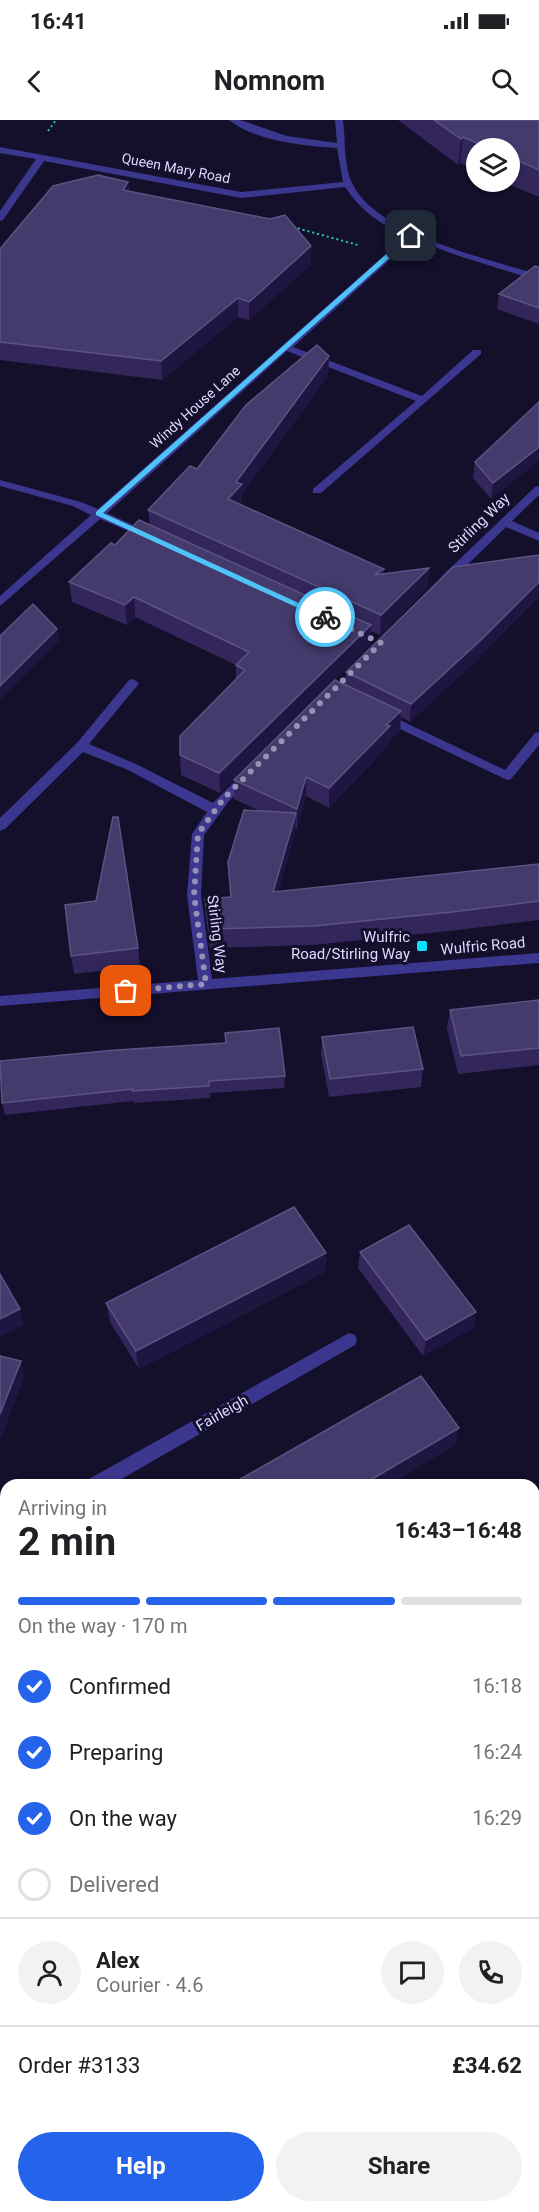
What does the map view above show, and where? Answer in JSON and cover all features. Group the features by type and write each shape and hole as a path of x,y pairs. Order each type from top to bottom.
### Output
{"street":[{"path":"233,120 257,132 293,142 343,146"},
{"path":"339,120 348,184 369,211 411,236 539,278"},
{"name":"Queen Mary Road","path":"0,150 241,195 348,184"},
{"path":"0,218 42,157"},
{"name":"Windy House Lane","path":"0,602 411,236"},
{"path":"285,347 423,400"},
{"path":"317,491 477,352"},
{"path":"0,483 77,504 158,541"},
{"name":"Stirling Way","path":"437,588 539,489"},
{"path":"504,522 539,537"},
{"path":"0,826 81,746 134,683"},
{"path":"369,709 507,776 539,736"},
{"path":"81,746 132,767 215,810"},
{"name":"Stirling Way","path":"206,984 195,885 198,834 215,810 256,767"},
{"name":"Wulfric Road","path":"0,1001 539,958"},
{"name":"Fairleigh","path":"106,1479 349,1340"}],"path":[{"path":"287,226 389,254"}],"building":[{"path":"434,120 539,120 539,170 520,161 520,138 463,137 461,139"},
{"path":"98,175 128,182 123,190 270,219 285,215 311,246 249,302 238,298 161,361 0,342 0,249 53,186"},
{"path":"535,266 539,267 539,308 499,294"},
{"path":"317,345 329,356 236,482 242,484 228,499 384,569 374,575 429,568 381,615 148,510 190,466 197,469 246,405"},
{"path":"539,402 539,447 493,483 475,462"},
{"path":"139,520 371,625 219,773 180,755 180,736 245,670 236,665 249,652 134,597 125,605 69,582 111,543 115,545"},
{"path":"539,555 539,582 482,639 411,704 346,672 453,567"},
{"path":"33,604 57,629 0,686 0,636"},
{"path":"335,680 401,711 386,725 390,726 329,788 306,777 297,809 234,780"},
{"path":"244,810 296,813 273,892 539,864 539,901 314,926 209,929 205,899 231,897 228,862"},
{"path":"113,817 118,817 138,948 71,956 65,905 96,901"},
{"path":"539,1000 539,1048 461,1056 450,1010"},
{"path":"413,1027 423,1069 330,1079 322,1037"},
{"path":"279,1028 285,1076 209,1081 209,1086 133,1091 133,1089 2,1103 0,1061 226,1043 225,1033"},
{"path":"294,1207 326,1253 136,1351 106,1303"},
{"path":"409,1225 476,1312 426,1340 360,1252"},
{"path":"0,1274 20,1309 0,1319"},
{"path":"0,1356 21,1361 0,1414"},
{"path":"421,1376 459,1428 372,1479 241,1479"}],"way so far":[{"path":"126,991 206,984 194,895 198,834 224,798 381,643 325,617"}],"place":[{"name":"Wulfric Road/Stirling Way","path":"422,946"}],"route":[{"path":"325,617 98,514 411,236"}]}
